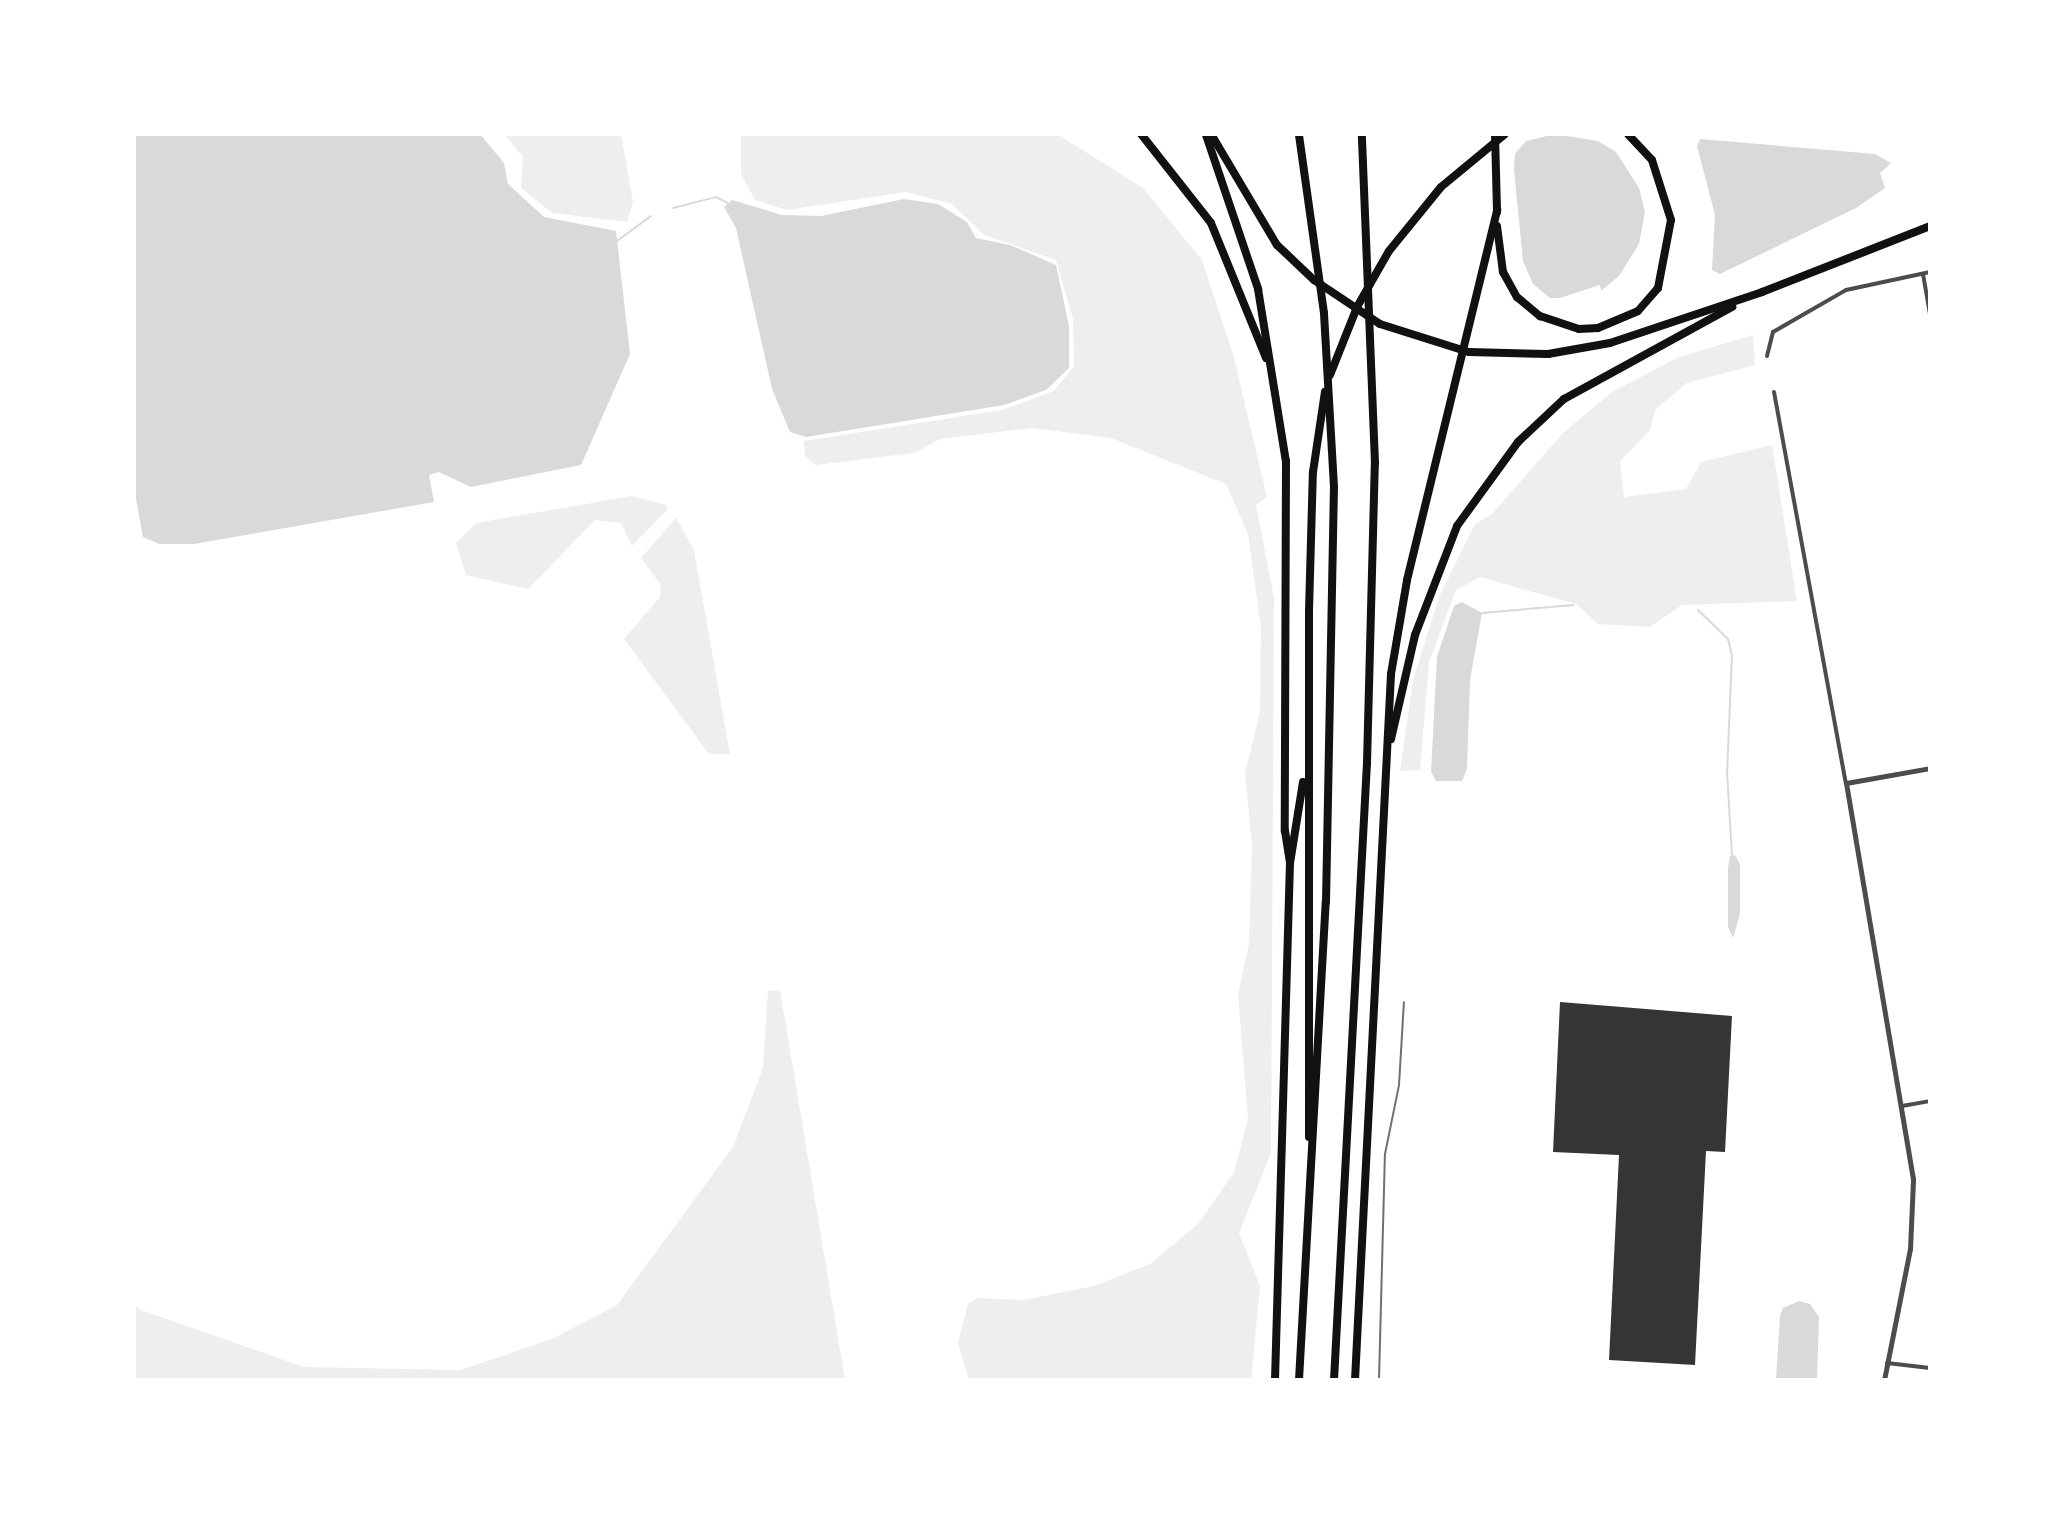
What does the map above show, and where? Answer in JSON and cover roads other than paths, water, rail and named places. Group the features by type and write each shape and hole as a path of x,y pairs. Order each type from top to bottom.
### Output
{"highway":[{"path":"1141,134 1211,223 1275,381"},
{"path":"1208,134 1258,289 1286,461 1285,816 1290,863"},
{"path":"1208,134 1253,209 1294,263 1363,314 1433,344 1490,355 1579,350 1762,292 1930,226"},
{"path":"1299,134 1324,313 1334,528 1326,902 1299,1380"},
{"path":"1334,1380 1367,763 1373,333 1362,134"},
{"path":"1495,134 1497,210 1503,272 1517,297 1540,316 1579,329 1598,328 1638,311 1658,288 1671,220 1652,160 1628,134"},
{"path":"1310,1222 1306,761 1313,472 1323,403 1357,307 1389,251 1425,205 1505,134"},
{"path":"1355,1380 1391,674 1404,595 1497,210"},
{"path":"1384,780 1415,635 1452,539 1518,442 1564,399 1644,351 1762,292"},
{"path":"1275,1380 1290,863 1306,761"}],"street":[{"path":"1767,356 1773,332 1846,290 1930,272"},
{"path":"1923,274 1930,314"},
{"path":"1774,392 1902,1106 1913,1215 1884,1380"},
{"path":"1846,783 1930,768"},
{"path":"1902,1106 1930,1101"},
{"path":"1887,1363 1930,1368"}],"waterway":[{"path":"673,208 716,197 728,203"},
{"path":"617,241 651,216"},
{"path":"1482,613 1574,605"},
{"path":"1698,610 1728,639 1732,655 1727,772 1732,855"}],"railway":[{"path":"1379,1380 1385,1154 1399,1085 1404,1002"}]}
